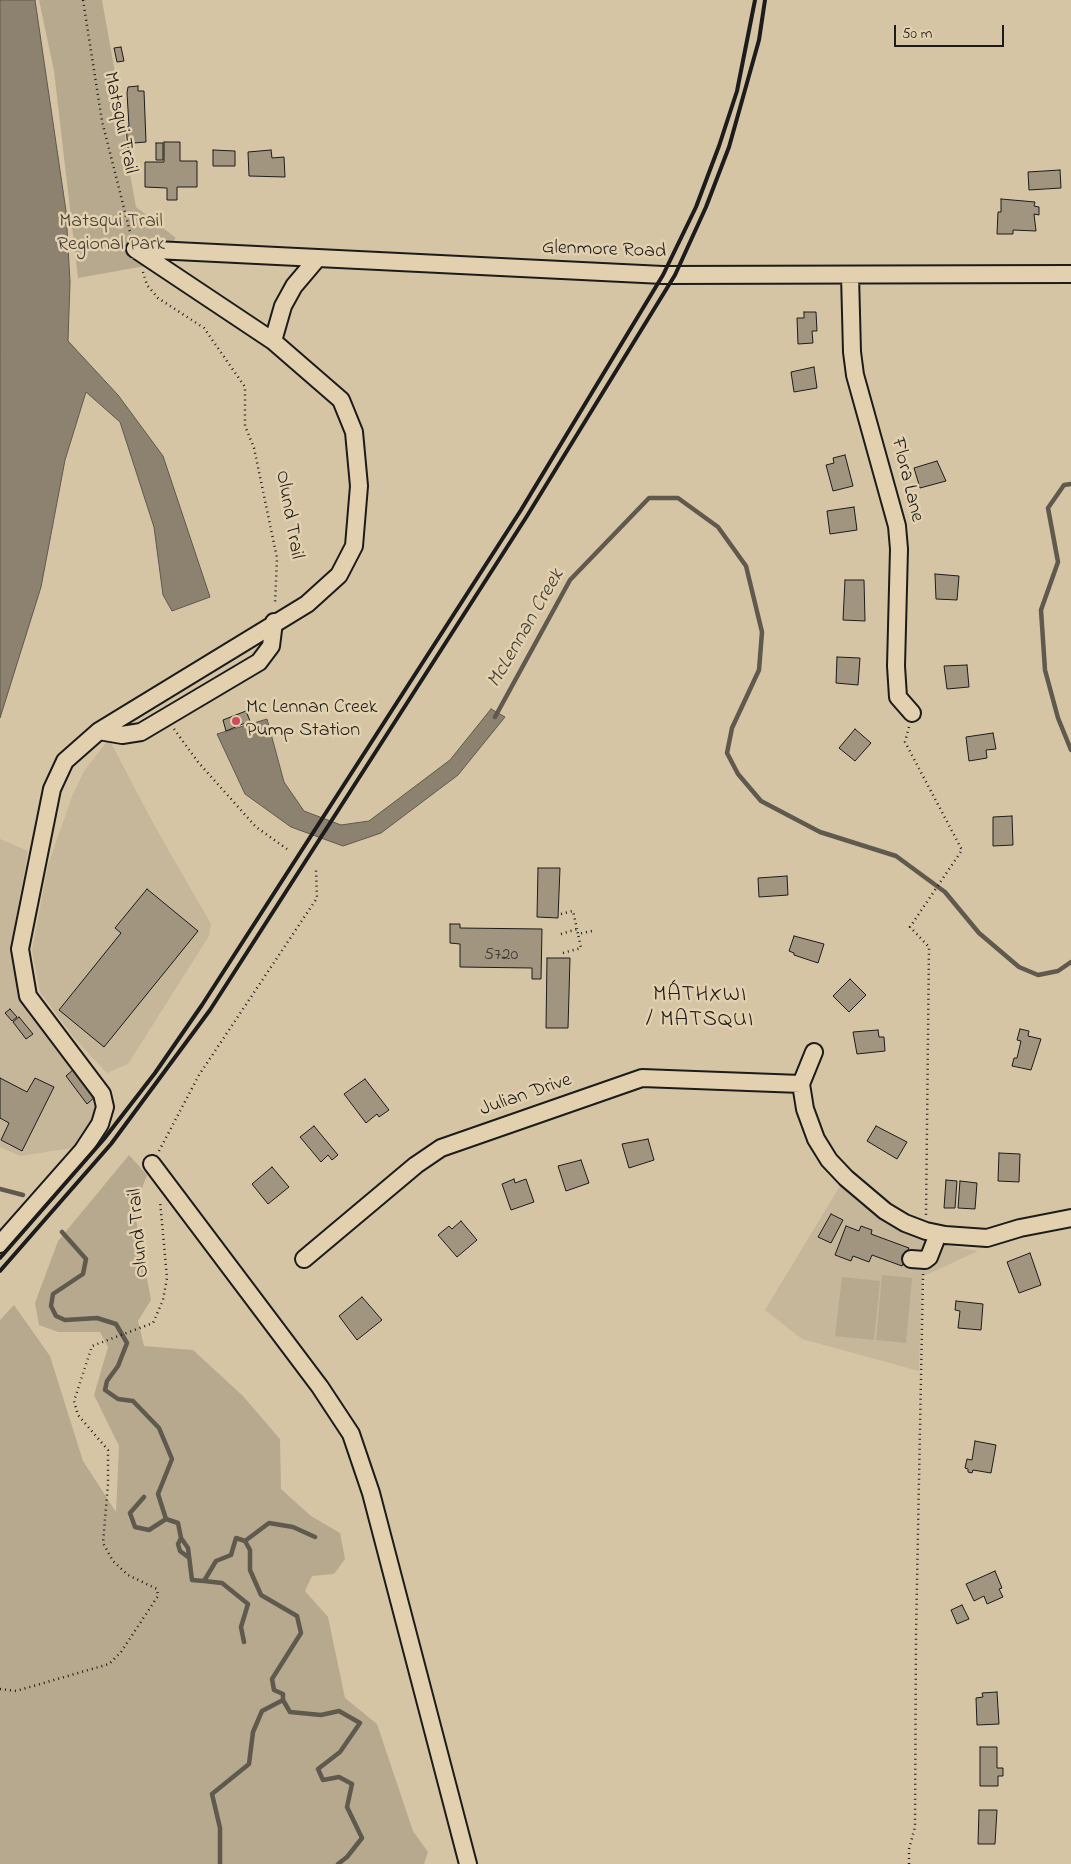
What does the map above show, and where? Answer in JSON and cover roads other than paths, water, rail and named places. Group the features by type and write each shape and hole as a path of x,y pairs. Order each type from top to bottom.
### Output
{"street":[{"name":"Glenmore Road","path":"273,340 135,249 316,260 664,276 1071,274"},
{"path":"0,1244 83,1150 100,1124 105,1107 102,1094 28,996 20,949 52,789 65,761 99,732 274,622 307,604 339,575 354,546 359,486 354,432 341,400 273,340 282,306 294,286 316,260"},
{"name":"Flora Lane","path":"850,275 852,352 855,375 897,526 899,549 896,666 898,697 912,713"},
{"path":"99,732 122,735 141,732 259,662 271,646 274,622"},
{"path":"814,1052 801,1084 804,1110 816,1139 829,1160 866,1198 905,1223 932,1232 987,1238 1020,1228 1071,1218"},
{"name":"Julian Drive","path":"304,1259 416,1165 441,1148 642,1078 801,1084"},
{"path":"152,1164 320,1388 351,1434 371,1493 468,1864"},
{"path":"918,1260 934,1248 932,1232"}],"waterway":[{"name":"McLennan Creek","path":"1071,484 1064,485 1048,508 1058,562 1041,610 1045,670 1058,718 1071,750"},
{"name":"McLennan Creek","path":"495,717 570,580 649,498 678,498 718,527 746,566 762,632 759,670 732,728 727,753 738,774 761,801 820,832 896,856 945,892 979,933 1019,967 1038,975 1058,971 1071,962"},
{"path":"0,1189 23,1195"},
{"path":"62,1232 86,1259 83,1274 53,1294 51,1306 56,1316 65,1320 97,1318 116,1324 127,1343 118,1366 107,1381 105,1390 118,1399 133,1401 159,1428 172,1459 158,1494 166,1519 178,1523 181,1538 188,1548 192,1580 204,1581 216,1561 231,1555 236,1538 245,1541 250,1550 250,1570 261,1595 297,1616 301,1633 272,1679 274,1690 283,1694 283,1700 290,1712 321,1715 339,1711 360,1723 340,1752 318,1769 323,1780 339,1777 352,1784 347,1807 362,1838 347,1857 338,1864"},
{"path":"144,1497 130,1513 135,1527 149,1530 166,1519"},
{"path":"245,1541 269,1523 293,1527 315,1537"},
{"path":"181,1538 178,1544 180,1551 188,1557"},
{"path":"204,1581 222,1583 248,1604 241,1627 244,1642"},
{"path":"220,1864 220,1828 212,1794 249,1764 253,1732 262,1711 283,1700"}],"railway":[{"path":"0,1258 104,1139 155,1073 202,1005 521,510 663,275 696,207 719,146 737,91 755,0"},
{"path":"0,1271 111,1144 210,1010 527,516 675,275 706,207 729,147 759,40 765,0"}],"place":[{"name":"Mc Lennan Creek Pump Station","path":"236,721"}],"district":[{"name":"MÁTHXWI / MATSQUI","path":"700,1008"}],"park label":[{"name":"Matsqui Trail Regional Park","path":"111,234"}]}
